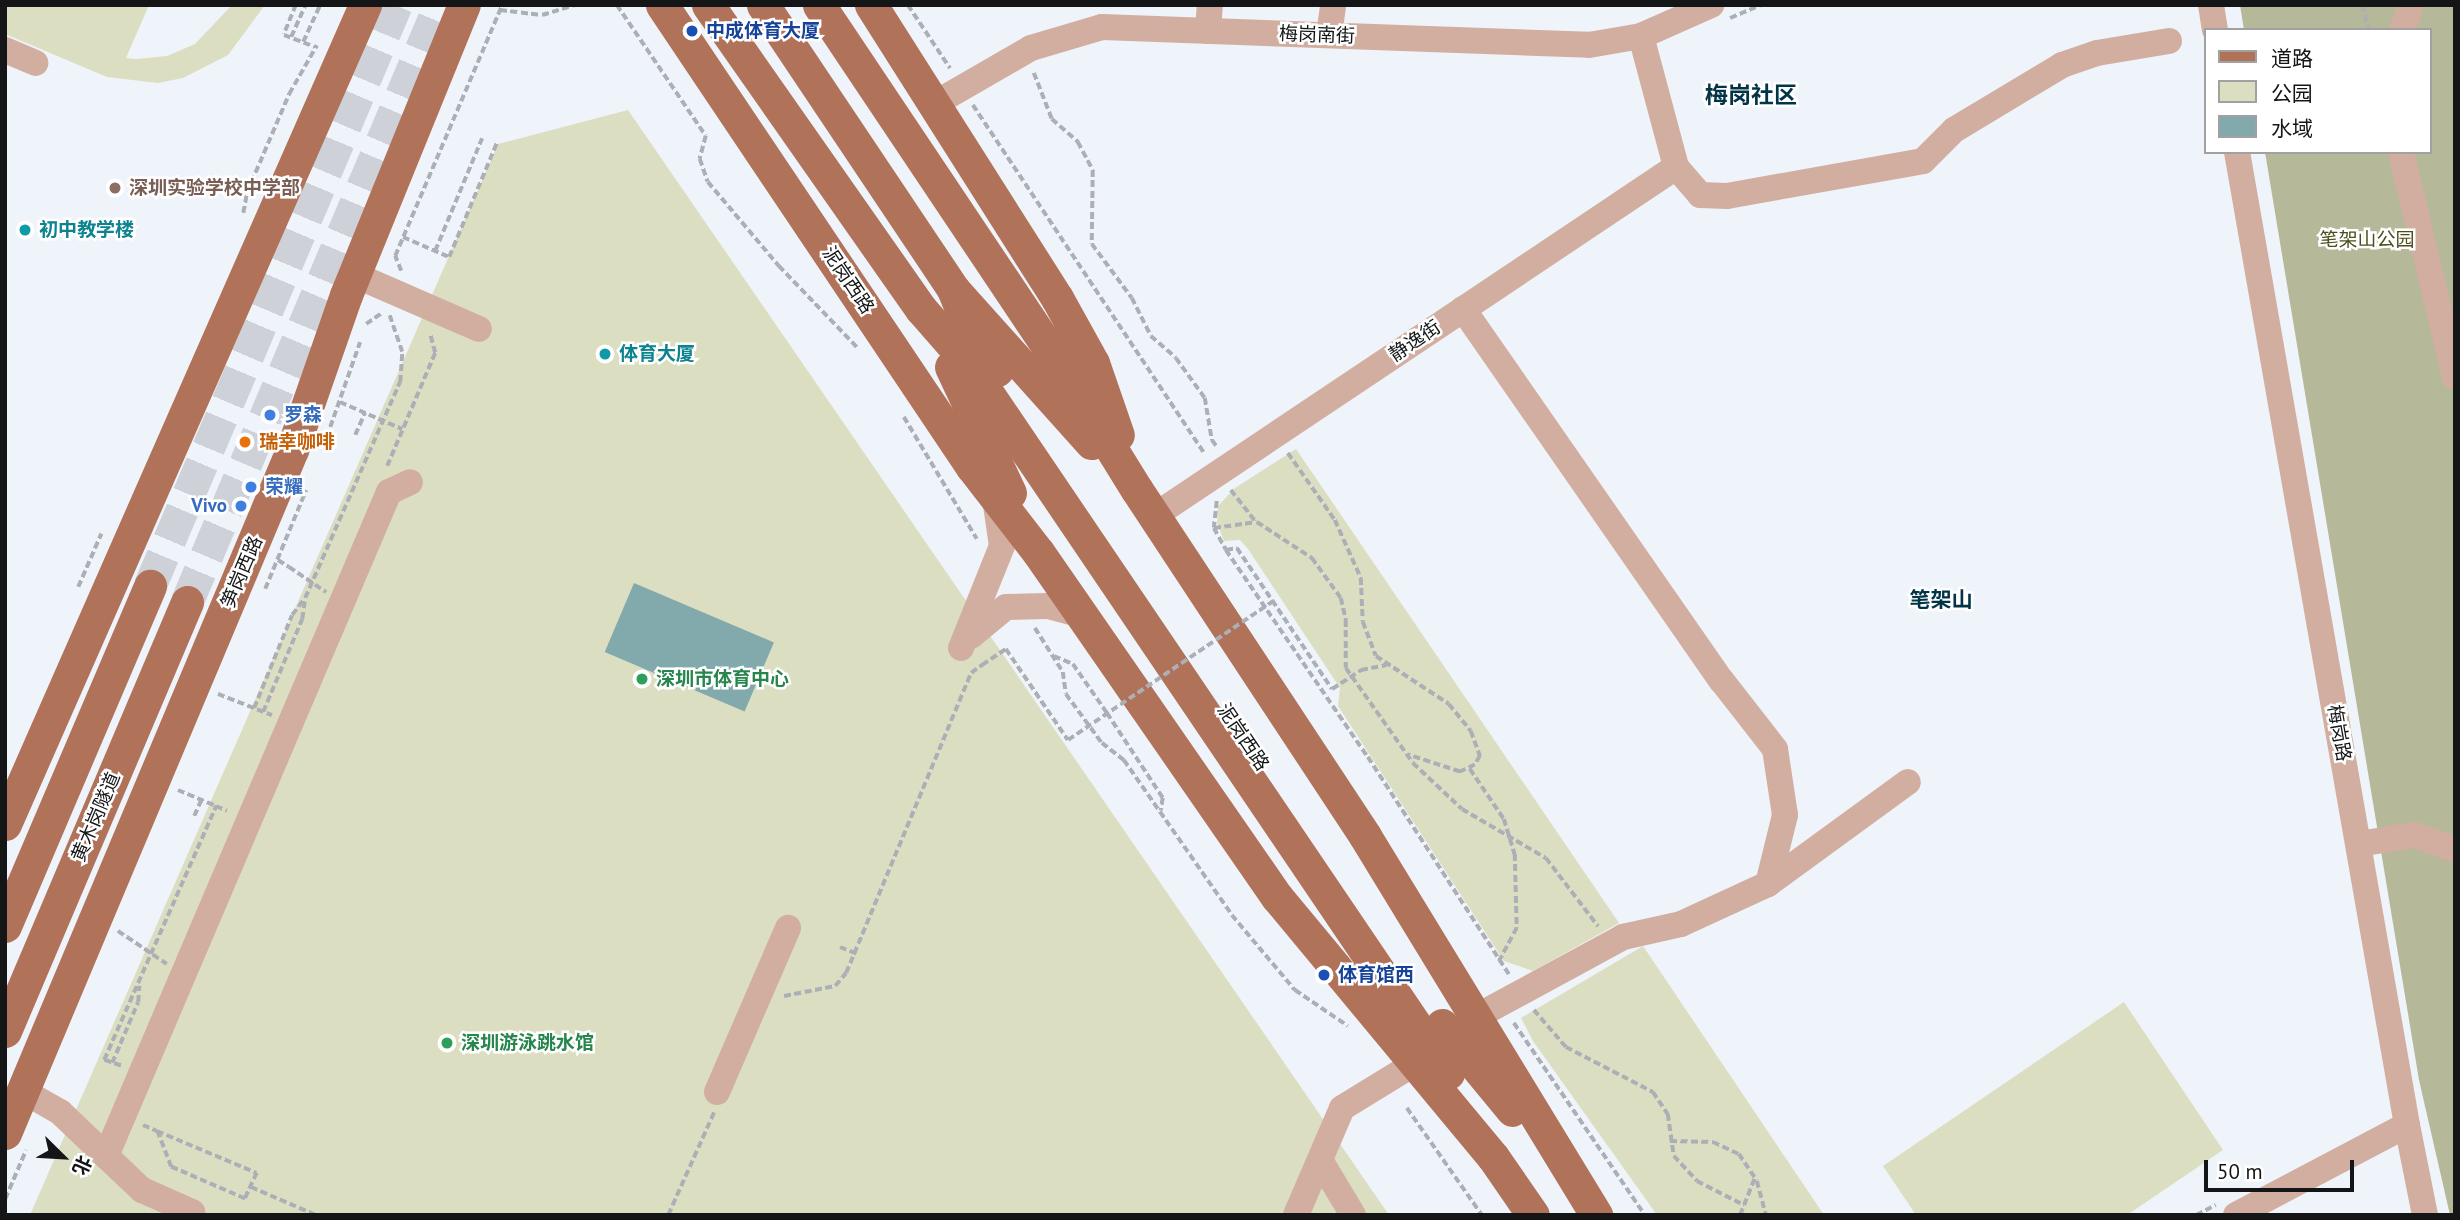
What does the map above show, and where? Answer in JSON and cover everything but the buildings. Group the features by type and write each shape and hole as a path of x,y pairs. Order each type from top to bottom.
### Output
{"main road":[{"path":"5,824 365,5"},
{"name":"笋岗西路","path":"18,1136 23,1091 292,450 355,275 464,5"},
{"name":"泥岗西路","path":"662,5 994,495 1038,552 1277,897 1417,1062 1493,1157 1533,1215"},
{"name":"泥岗西路","path":"708,5 921,309 1001,412 1437,1054 1493,1157"},
{"name":"泥岗西路","path":"763,5 953,289 967,324 1071,482 1415,987 1472,1066 1561,1164"},
{"name":"泥岗西路","path":"819,5 1051,351 1145,503 1365,836 1561,1164 1596,1215"},
{"path":"871,5 1018,234 1093,363 1145,503"},
{"name":"泥岗西路","path":"953,289 980,315 1043,393 1145,503"},
{"name":"泥岗西路","path":"921,309 1038,552"},
{"path":"5,926 150,586"},
{"name":"黄木岗隧道","path":"5,1031 187,602"}],"street":[{"path":"1329,35 1333,5"},
{"name":"梅岗南街","path":"934,104 1031,48 1077,31 1102,27 1209,18 1329,35 1577,45 1641,36 1711,5"},
{"path":"2211,5 2215,28"},
{"path":"2403,28 2411,5"},
{"path":"1641,36 1676,167 1700,195 1727,196 1923,161 1954,130 2062,65 2097,53 2169,41"},
{"path":"5,50 35,63"},
{"name":"梅岗路","path":"2237,154 2425,1215"},
{"path":"2401,154 2455,377"},
{"name":"静逸街","path":"1145,503 1462,309 1676,167"},
{"path":"355,275 479,329"},
{"path":"1462,309 1722,681 1776,749 1786,815 1768,884"},
{"path":"106,1156 389,492 410,482"},
{"path":"994,495 1002,546 961,648 975,630 1006,607 1048,606 1082,615"},
{"path":"1474,1018 1623,937 1681,925 1768,884 1908,782"},
{"path":"2359,844 2414,835 2455,849"},
{"path":"718,1097 788,928"},
{"path":"1296,1215 1342,1108 1417,1062"},
{"path":"23,1091 60,1112 142,1190 192,1212"},
{"path":"2236,1215 2407,1125"},
{"path":"1320,1160 1353,1215"}],"path":[{"path":"296,5 284,35 316,47"},
{"path":"291,37 304,5"},
{"path":"303,42 320,5"},
{"path":"402,274 395,256 501,8 542,15 574,5"},
{"path":"617,5 706,136 700,159 708,182 779,266 866,356"},
{"path":"908,5 953,74"},
{"path":"2362,5 2368,28"},
{"path":"1030,64 1052,119 1078,142 1093,170 1092,244 1132,298 1151,336 1176,359 1205,398 1212,440 1219,450"},
{"path":"979,94 971,100 983,126 1207,457"},
{"path":"435,251 482,138"},
{"path":"403,237 449,257 497,142"},
{"path":"254,708 292,615 305,598 384,421 402,367 399,335 387,310 399,315"},
{"path":"386,468 435,353 434,341 423,325"},
{"path":"340,402 403,429"},
{"path":"355,435 365,413"},
{"path":"902,414 980,544"},
{"path":"1284,448 1335,520 1361,578 1369,642 1388,665 1430,688 1463,718 1478,745 1480,756 1470,769 1447,770 1407,755"},
{"path":"1224,491 1228,485 1242,510 1257,522 1293,542 1329,576 1346,620 1346,668 1350,677 1432,785 1545,858 1599,929"},
{"path":"1219,497 1213,510 1214,527 1226,550 1368,757 1498,964 1511,976"},
{"path":"1214,527 1257,522"},
{"path":"1226,550 1237,548 1331,687"},
{"path":"278,560 326,592"},
{"path":"218,694 263,712 302,619 305,598"},
{"path":"775,997 835,986 857,954 971,673 1006,649 1068,740 1273,601"},
{"path":"1028,618 1063,672 1066,694 1102,743 1124,760 1232,915 1295,989 1354,1034"},
{"path":"1052,655 1073,664 1107,713 1163,798 1161,813"},
{"path":"1324,695 1331,687 1373,665 1388,665"},
{"path":"1470,769 1495,802 1512,839 1519,910 1511,946 1498,964"},
{"path":"178,790 238,815"},
{"path":"194,816 201,800"},
{"path":"104,1060 139,986 216,806"},
{"path":"118,931 167,964"},
{"path":"840,947 857,954"},
{"path":"112,1063 138,1002 139,986"},
{"path":"1645,1215 1513,1020 1531,1008 1540,1013 1566,1047 1653,1092 1668,1114 1674,1156 1697,1181 1744,1205"},
{"path":"668,1215 718,1097"},
{"path":"1407,1108 1482,1215"},
{"path":"157,1131 257,1173 251,1187 245,1199 171,1167 157,1131"},
{"path":"5,1199 18,1136"},
{"path":"1670,1141 1727,1147 1747,1163 1755,1177 1766,1215"},
{"path":"1740,1215 1755,1177"},
{"path":"251,1187 316,1215"}],"green space":[{"path":"5,5 149,5 126,58 136,59 167,56 195,44 232,5 265,5 228,55 183,78 158,83 107,77 5,34"},
{"name":"笔架山公园","path":"2240,5 2455,5 2455,1215 2450,1215 2419,1080 2265,154 2432,154 2432,28 2244,28"},
{"name":"深圳市体育中心","path":"628,110 1389,1215 30,1215 498,144"},
{"path":"1296,449 1619,923 1533,971 1504,961 1338,706 1340,688 1248,549 1240,540 1224,541 1217,522 1218,506 1235,488"},
{"path":"1643,946 1824,1215 1657,1215 1533,1041 1521,1018"},
{"path":"2124,1002 2223,1150 2127,1215 1916,1215 1883,1166"}],"water":[{"path":"634,583 774,642 745,711 605,652"}],"tunnel":[{"path":"150,586 396,5"},
{"path":"187,602 440,5"}],"place":[{"name":"中成体育大厦","path":"692,31"},
{"name":"深圳实验学校中学部","path":"115,188"},
{"name":"初中教学楼","path":"25,230"},
{"name":"体育大厦","path":"605,354"},
{"name":"罗森","path":"270,415"},
{"name":"瑞幸咖啡","path":"245,442"},
{"name":"荣耀","path":"251,487"},
{"name":"Vivo","path":"241,506"},
{"name":"深圳市体育中心","path":"642,679"},
{"name":"体育馆西","path":"1324,975"},
{"name":"深圳游泳跳水馆","path":"447,1043"}],"district":[{"name":"梅岗社区","path":"1751,95"},
{"name":"笔架山","path":"1941,600"}]}
